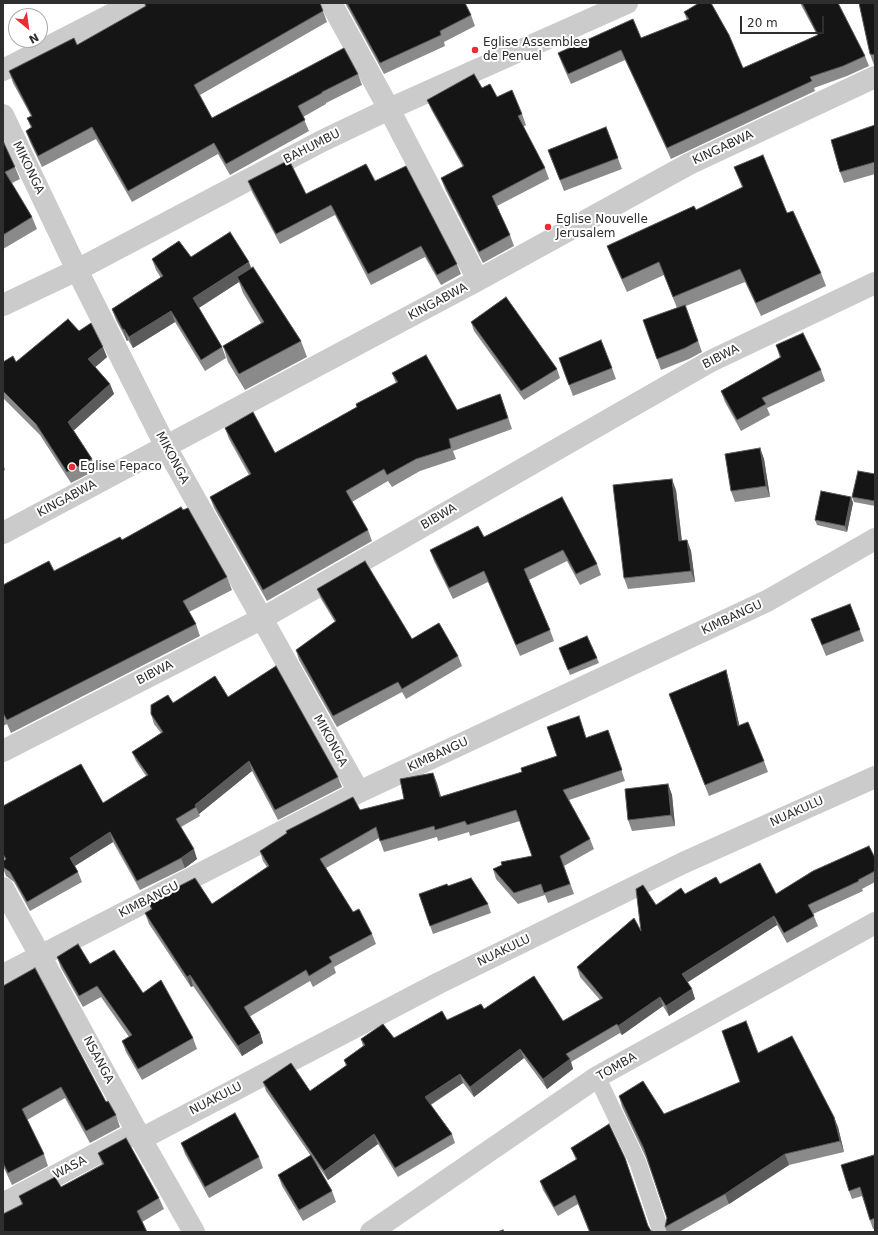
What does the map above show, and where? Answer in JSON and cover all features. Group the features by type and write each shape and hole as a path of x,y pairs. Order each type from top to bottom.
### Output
{"street":[{"path":"3,70 134,3"},
{"path":"331,3 390,109 478,280"},
{"name":"BAHUMBU","path":"3,305 77,270 322,141 627,3"},
{"name":"KINGABWA","path":"3,533 478,280 689,164 875,77"},
{"name":"MIKONGA","path":"3,115 77,270 166,447 359,792"},
{"name":"BIBWA","path":"3,751 261,619 710,361 875,283"},
{"name":"KIMBANGU","path":"3,975 359,792 767,601 875,538"},
{"name":"NUAKULU","path":"139,1135 439,983 676,866 875,777"},
{"name":"NSANGA","path":"3,888 194,1232"},
{"name":"TOMBA","path":"371,1232 597,1077 875,923"},
{"name":"WASA","path":"3,1204 139,1135"}],"lane":[{"path":"597,1077 638,1163 661,1232"}],"building":[{"path":"145,3 320,3 323,11 194,85 212,118 344,48 358,74 298,106 305,120 226,164 214,143 128,191 92,127 38,156 26,131 32,127 27,118 32,116 9,71 74,38 77,45 146,6"},
{"path":"347,3 465,3 471,15 440,31 441,35 380,63"},
{"path":"699,3 711,3 729,35 743,68 818,35 802,3 838,3 865,56 843,66 810,77 812,81 667,148 621,50 568,74 558,53 633,19 641,38 689,19 684,12"},
{"path":"859,3 875,3 875,55 870,54"},
{"path":"474,74 482,88 490,84 497,97 512,90 522,114 518,116 545,168 492,196 510,235 479,252 441,178 464,166 427,100"},
{"path":"875,125 875,162 840,172 831,140"},
{"path":"606,127 618,158 560,180 548,150"},
{"path":"3,141 15,167 5,172 32,217 3,235"},
{"path":"763,155 787,213 793,211 821,273 756,303 740,269 673,297 659,262 622,279 607,246 694,206 696,210 743,187 734,167"},
{"path":"289,160 306,194 366,164 375,181 406,166 457,264 437,275 421,246 368,274 331,205 276,234 248,181"},
{"path":"230,232 249,262 193,298 222,347 201,360 171,311 129,337 124,329 123,330 112,309 163,276 152,259 179,241 191,257"},
{"path":"253,267 301,341 239,374 223,346 264,322 237,277"},
{"path":"506,297 557,369 521,391 471,322"},
{"path":"685,305 698,341 657,359 643,320"},
{"path":"68,319 79,331 91,323 103,347 88,359 110,384 68,422 92,459 67,472 36,424 3,391 3,362 13,356 16,362"},
{"path":"803,333 821,370 762,398 766,404 737,420 721,391 781,357 776,345"},
{"path":"601,340 612,368 569,385 559,358"},
{"path":"426,355 457,410 500,394 508,418 449,439 451,448 416,459 387,475 384,469 346,491 368,530 263,590 210,497 251,474 225,428 253,412 275,453 357,407 356,404 398,382 392,373"},
{"path":"760,448 766,486 731,491 725,454"},
{"path":"858,471 875,474 875,501 852,497"},
{"path":"672,479 679,541 687,540 691,571 624,578 613,485"},
{"path":"821,491 851,497 845,526 815,520"},
{"path":"562,497 597,564 576,574 563,550 524,569 550,630 516,645 484,571 449,588 430,550 478,526 484,537"},
{"path":"181,507 183,510 188,508 227,577 183,601 196,624 7,720 3,713 3,585 49,561 54,571 120,537 122,540"},
{"path":"365,561 412,639 439,623 458,656 402,689 398,682 333,716 296,650 336,621 317,589"},
{"path":"850,604 860,630 822,645 811,619"},
{"path":"587,636 597,658 568,670 559,648"},
{"path":"276,666 338,777 275,810 249,761 195,805 196,807 176,819 194,849 181,858 137,881 110,832 70,858 78,872 27,902 10,872 3,867 3,861 6,859 3,854 3,806 81,764 103,803 148,775 132,752 163,732 151,714 151,705 168,695 173,703 215,676 228,697"},
{"path":"726,670 738,726 748,722 764,761 705,785 669,694"},
{"path":"579,716 586,738 608,730 622,770 563,790 590,839 560,856 570,884 544,893 541,884 514,893 493,869 502,865 501,862 532,856 516,810 467,825 465,821 435,830 434,826 380,841 376,827 320,859 353,912 359,909 372,934 329,957 332,962 309,976 306,970 244,1007 260,1033 238,1046 190,975 187,977 145,913 152,909 148,902 195,878 212,904 269,866 260,851 287,833 286,831 353,797 360,810 404,799 400,779 433,773 440,797 522,772 521,768 557,756 547,727"},
{"path":"668,784 671,815 628,820 625,789"},
{"path":"869,846 875,858 875,871 858,880 859,881 808,905 814,916 784,933 774,916 682,974 692,989 666,1006 660,997 618,1026 617,1024 566,1054 570,1059 543,1079 520,1049 470,1087 460,1074 425,1097 452,1134 395,1168 374,1134 324,1171 263,1082 291,1063 310,1091 347,1065 344,1060 365,1045 361,1039 383,1024 394,1038 442,1011 447,1020 481,1004 484,1009 534,976 563,1021 603,998 577,967 634,918 641,931 636,889 643,885 656,905 681,888 685,894 716,877 720,884 760,863 776,894 813,871"},
{"path":"471,878 488,904 430,926 419,894 447,884 448,886"},
{"path":"78,944 90,964 114,950 143,993 161,980 193,1038 138,1069 122,1041 132,1035 97,986 79,996 57,957"},
{"path":"35,968 106,1102 108,1101 116,1115 86,1131 61,1087 22,1109 44,1154 8,1173 3,1163 3,986"},
{"path":"746,1021 758,1053 792,1036 834,1117 840,1141 785,1154 725,1194 665,1227 667,1218 644,1149 619,1096 643,1081 664,1114 740,1082 722,1031"},
{"path":"235,1113 259,1157 205,1187 181,1143"},
{"path":"609,1124 625,1158 648,1226 651,1231 656,1232 590,1232 575,1195 554,1207 540,1181 577,1159 571,1148"},
{"path":"126,1138 159,1198 137,1211 147,1232 3,1232 3,1214 23,1204 19,1196 55,1177 61,1187 104,1164 98,1153"},
{"path":"311,1155 332,1191 299,1210 278,1175"},
{"path":"874,1155 875,1218 870,1220 860,1187 849,1191 841,1165"}],"place":[{"name":"Eglise Assemblee de Penuel","path":"475,50"},
{"name":"Eglise Nouvelle Jerusalem","path":"548,227"},
{"name":"Eglise Fepaco","path":"72,467"}]}
